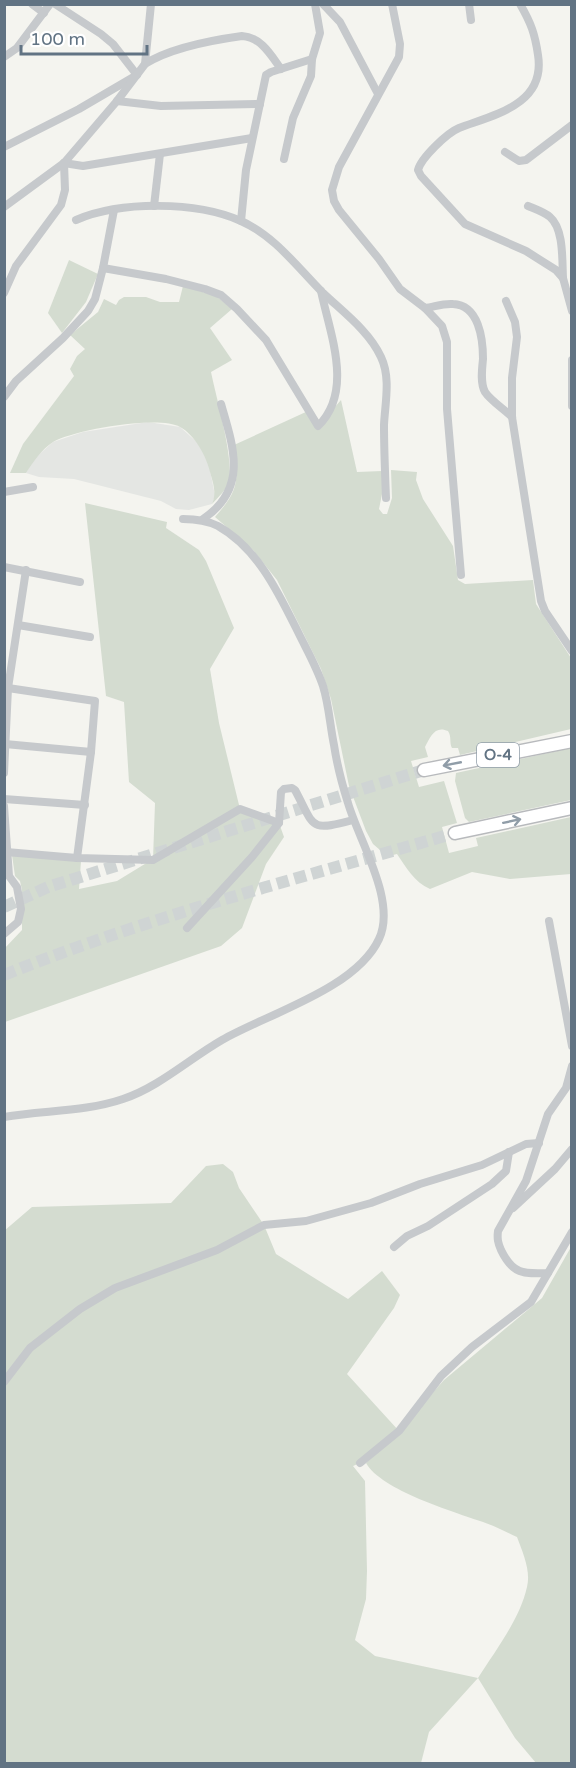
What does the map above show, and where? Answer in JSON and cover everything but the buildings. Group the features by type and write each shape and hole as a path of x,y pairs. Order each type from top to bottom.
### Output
{"highway":[{"name":"O-4","path":"424,770 572,741"},
{"path":"455,833 572,808"}],"street":[{"path":"32,4 44,13"},
{"path":"4,57 17,48 53,4 113,44 137,75"},
{"path":"145,64 151,4"},
{"path":"284,159 293,118 312,76 312,59 320,33 315,4"},
{"path":"323,4 340,22 378,94"},
{"path":"392,4 400,53 396,65 339,167 333,183 332,195 339,210 380,259 395,282 442,326 447,342 447,409 461,575"},
{"path":"469,4 471,20"},
{"path":"520,4 534,29 538,72 533,86 520,102 504,112 454,131 427,155 418,170 465,224 525,250 543,261 563,278"},
{"path":"4,207 64,163 145,64 161,56 242,36 259,43 281,69"},
{"path":"241,221 252,138 266,75 312,59"},
{"path":"4,147 137,75"},
{"path":"117,101 161,106 260,104"},
{"path":"505,152 519,161 526,160 572,125"},
{"path":"64,163 83,166 252,138"},
{"path":"154,206 160,154"},
{"path":"4,293 8,272 62,205 65,190 64,163"},
{"path":"76,220 90,214 114,210 154,206 187,207 241,221 290,258 357,325 376,349 384,366 386,498"},
{"path":"528,206 549,216 556,226 563,278 572,311"},
{"path":"4,396 22,375 63,338 88,311 95,299 103,268 114,210"},
{"path":"103,268 166,279 221,295 266,340 318,426 332,406 338,389 336,363 321,291"},
{"path":"506,301 515,322 517,337 512,378 512,417 541,601 545,611 572,651"},
{"path":"425,308 453,304 463,307 473,316 481,338 484,390 512,417"},
{"path":"572,360 572,406"},
{"path":"203,519 225,501 232,480 231,444 221,404"},
{"path":"4,492 33,487"},
{"path":"4,1118 93,1106 132,1095 155,1083 221,1040 325,990 347,975 379,940 385,918 381,894 353,820 340,776 323,687 314,665 278,592 236,539 203,519 183,519"},
{"path":"4,567 80,582"},
{"path":"4,773 8,688 26,570"},
{"path":"18,625 90,637"},
{"path":"8,688 95,701 85,805 77,858"},
{"path":"6,744 91,752"},
{"path":"187,928 279,823 282,792 288,787 295,790 308,817 317,826 331,826 353,820"},
{"path":"4,799 85,805"},
{"path":"4,806 7,877 17,887 21,909 18,922 4,934"},
{"path":"6,852 77,858 153,860 240,809 279,823"},
{"path":"549,921 572,1046"},
{"path":"549,1273 525,1273 514,1269 506,1261 497,1235 526,1181 548,1114 566,1088 572,1066"},
{"path":"4,1382 30,1348 80,1309 115,1288 217,1250 264,1225 306,1221 371,1203 420,1184 482,1165 526,1144 538,1143"},
{"path":"509,1212 541,1183 572,1149"},
{"path":"394,1247 407,1236 428,1226 492,1184 506,1171 509,1152"},
{"path":"360,1463 399,1431 441,1376 472,1347 531,1302 572,1232"}],"shaded area":[{"path":"69,260 98,274 86,302 62,333 48,313"},
{"path":"183,286 216,296 232,309 210,328 232,360 211,372 224,428 230,471 229,481 220,496 212,504 214,492 212,480 206,460 195,440 185,430 169,424 136,423 64,437 45,448 26,473 10,473 23,444 74,376 70,369 77,356 85,349 70,335 98,312 104,299 116,305 124,297 146,297 160,302 179,302"},
{"path":"341,400 357,472 382,471 383,489 379,509 383,514 387,514 392,498 391,470 417,472 416,480 423,499 453,546 458,580 465,584 533,580 536,604 571,658 571,729 460,755 458,748 452,748 448,731 440,730 434,733 425,747 428,757 411,761 419,787 444,781 457,823 442,827 449,853 478,846 476,838 571,817 571,874 510,879 472,872 430,889 415,878 397,854 393,855 380,850 373,844 366,831 349,786 331,699 321,669 277,580 253,550 215,517 229,499 235,484 234,445 308,411 321,423"},
{"path":"148,422 180,427 199,444 209,465 215,496 212,504 189,510 176,509 161,501 74,479 39,477 26,473 33,460 53,442 83,432"},
{"path":"85,503 167,522 166,528 199,550 206,561 234,628 210,669 219,723 240,809 279,823 284,837 266,864 242,928 221,946 5,1022 4,949 22,930 22,890 20,881 15,876 12,855 81,861 79,889 117,881 153,859 155,803 129,782 124,702 106,696"},
{"path":"571,748 571,800 469,822 465,818 455,781 456,773"},
{"path":"223,1164 233,1172 239,1188 264,1225 276,1254 348,1299 382,1271 400,1295 394,1308 347,1374 399,1431 444,1380 542,1298 571,1247 571,1763 536,1763 515,1738 478,1678 429,1732 421,1763 5,1763 4,1231 32,1207 171,1203 206,1166","holes":["388,1443 366,1463 374,1473 419,1499 517,1537 526,1562 528,1581 524,1599 513,1623 478,1678 375,1656 355,1640 366,1599 367,1571 365,1481 353,1466"]}],"tunnel":[{"path":"4,907 48,887 424,770"},
{"path":"4,975 171,916 455,833"}]}
